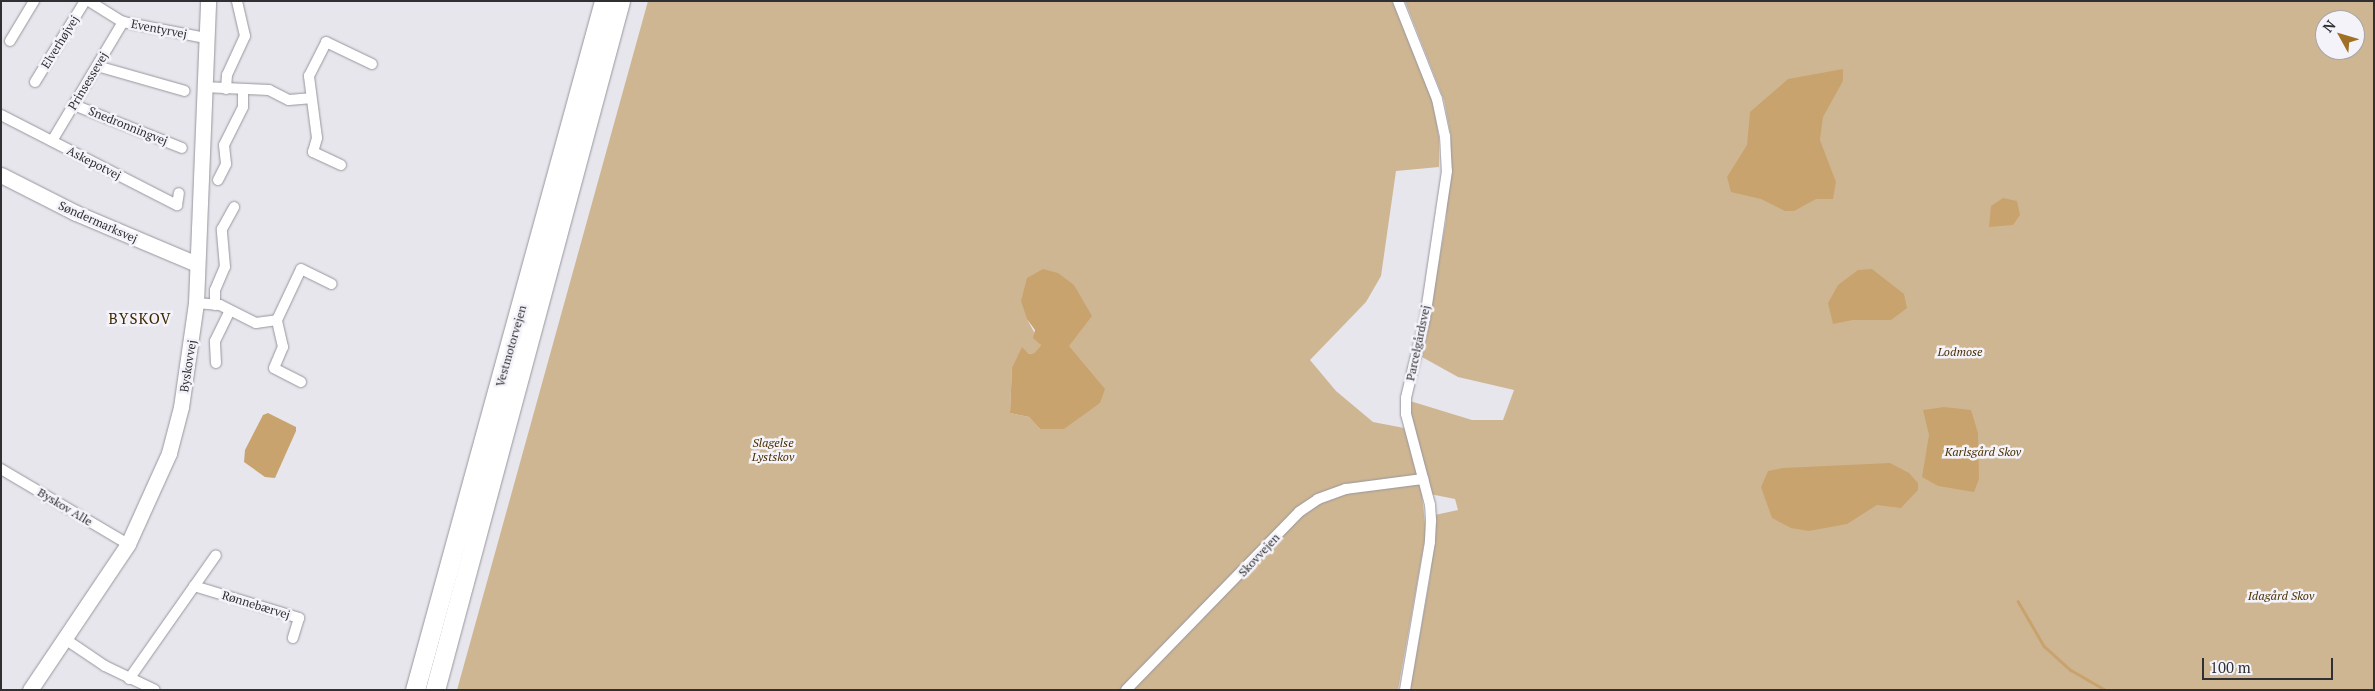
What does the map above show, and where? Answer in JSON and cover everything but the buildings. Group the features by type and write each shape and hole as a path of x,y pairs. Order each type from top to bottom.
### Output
{"highway":[{"name":"Vestmotorvejen","path":"415,690 604,1"},
{"name":"Vestmotorvejen","path":"435,690 620,1"}],"main road":[{"name":"Byskovvej","path":"30,690 128,544 169,453 189,370 196,304 203,87 208,1"},
{"name":"Søndermarksvej","path":"1,175 82,216 197,264"}],"street":[{"path":"10,41 34,1"},
{"name":"Elverhøjvej","path":"35,82 85,1"},
{"name":"Eventyrvej","path":"89,1 124,22 205,38"},
{"path":"226,89 227,75 245,36 237,1"},
{"name":"Parcelgårdsvej","path":"1398,1 1437,99 1445,136 1447,171 1428,299 1406,398 1406,414 1430,505 1430,542 1405,690"},
{"name":"Prinsessevej","path":"52,141 124,22"},
{"path":"340,165 313,152 316,138 309,76 326,42 372,64"},
{"path":"97,66 184,90"},
{"path":"203,87 269,90 289,100 310,98"},
{"path":"218,180 226,164 224,146 243,107 242,90"},
{"name":"Snedronningvej","path":"74,105 182,148"},
{"name":"Askepotvej","path":"1,115 177,205 179,193"},
{"path":"215,305 215,290 225,268 222,229 234,207"},
{"path":"301,382 274,368 283,346 277,320 301,269 332,284"},
{"path":"196,304 215,305 256,323 277,320"},
{"path":"216,363 215,341 230,310"},
{"name":"Byskov Alle","path":"1,469 128,544"},
{"name":"Skovvejen","path":"1126,690 1305,508 1318,499 1346,488 1423,478"},
{"path":"130,679 216,555"},
{"name":"Rønnebærvej","path":"194,586 299,618 293,638"},
{"path":"65,639 130,679 155,690"}],"green space":[{"name":"Slagelse Lystskov","path":"648,1 1393,1 1433,99 1439,138 1439,167 1396,171 1381,276 1366,302 1310,360 1336,391 1373,422 1404,428 1413,455 1422,495 1426,533 1398,690 457,690","holes":["1027,319 1100,403 1040,429 1029,417 1010,413 1012,367 1022,348 1029,354 1034,353 1041,345"]},
{"path":"1405,1 2374,1 2374,690 1410,690 1430,577 1435,515 1458,510 1455,499 1430,494 1412,427 1410,401 1472,420 1503,420 1514,390 1458,377 1422,357 1446,221 1451,137 1444,100"}],"shaded area":[{"path":"1843,69 1843,81 1823,117 1820,140 1836,182 1833,199 1816,199 1794,211 1785,211 1761,199 1731,192 1727,177 1747,145 1750,112 1788,79"},
{"path":"2003,198 2017,201 2020,215 2013,225 1989,227 1991,206"},
{"path":"1043,269 1058,273 1074,285 1092,316 1069,346 1105,389 1100,403 1064,429 1040,429 1029,417 1010,413 1012,367 1022,347 1029,354 1034,353 1041,345 1033,338 1035,330 1027,319 1021,301 1027,278"},
{"path":"1872,269 1904,294 1907,308 1891,320 1853,320 1833,324 1828,303 1838,285 1858,270"},
{"path":"1944,407 1971,410 1978,433 1979,479 1974,492 1938,486 1922,477 1929,435 1923,410"},
{"path":"268,413 296,427 296,431 275,478 265,477 244,462 245,450 263,415"},
{"path":"1890,463 1909,473 1918,483 1918,490 1901,508 1877,505 1847,524 1809,531 1791,528 1772,518 1761,487 1768,471 1783,468"}],"waterway":[{"path":"2018,601 2044,646 2071,670 2105,690"}],"district":[{"name":"BYSKOV","path":"140,319"}],"park label":[{"name":"Lodmose","path":"1960,352"},
{"name":"Karlsgård Skov","path":"1983,452"},
{"name":"Idagård Skov","path":"2281,596"}]}
